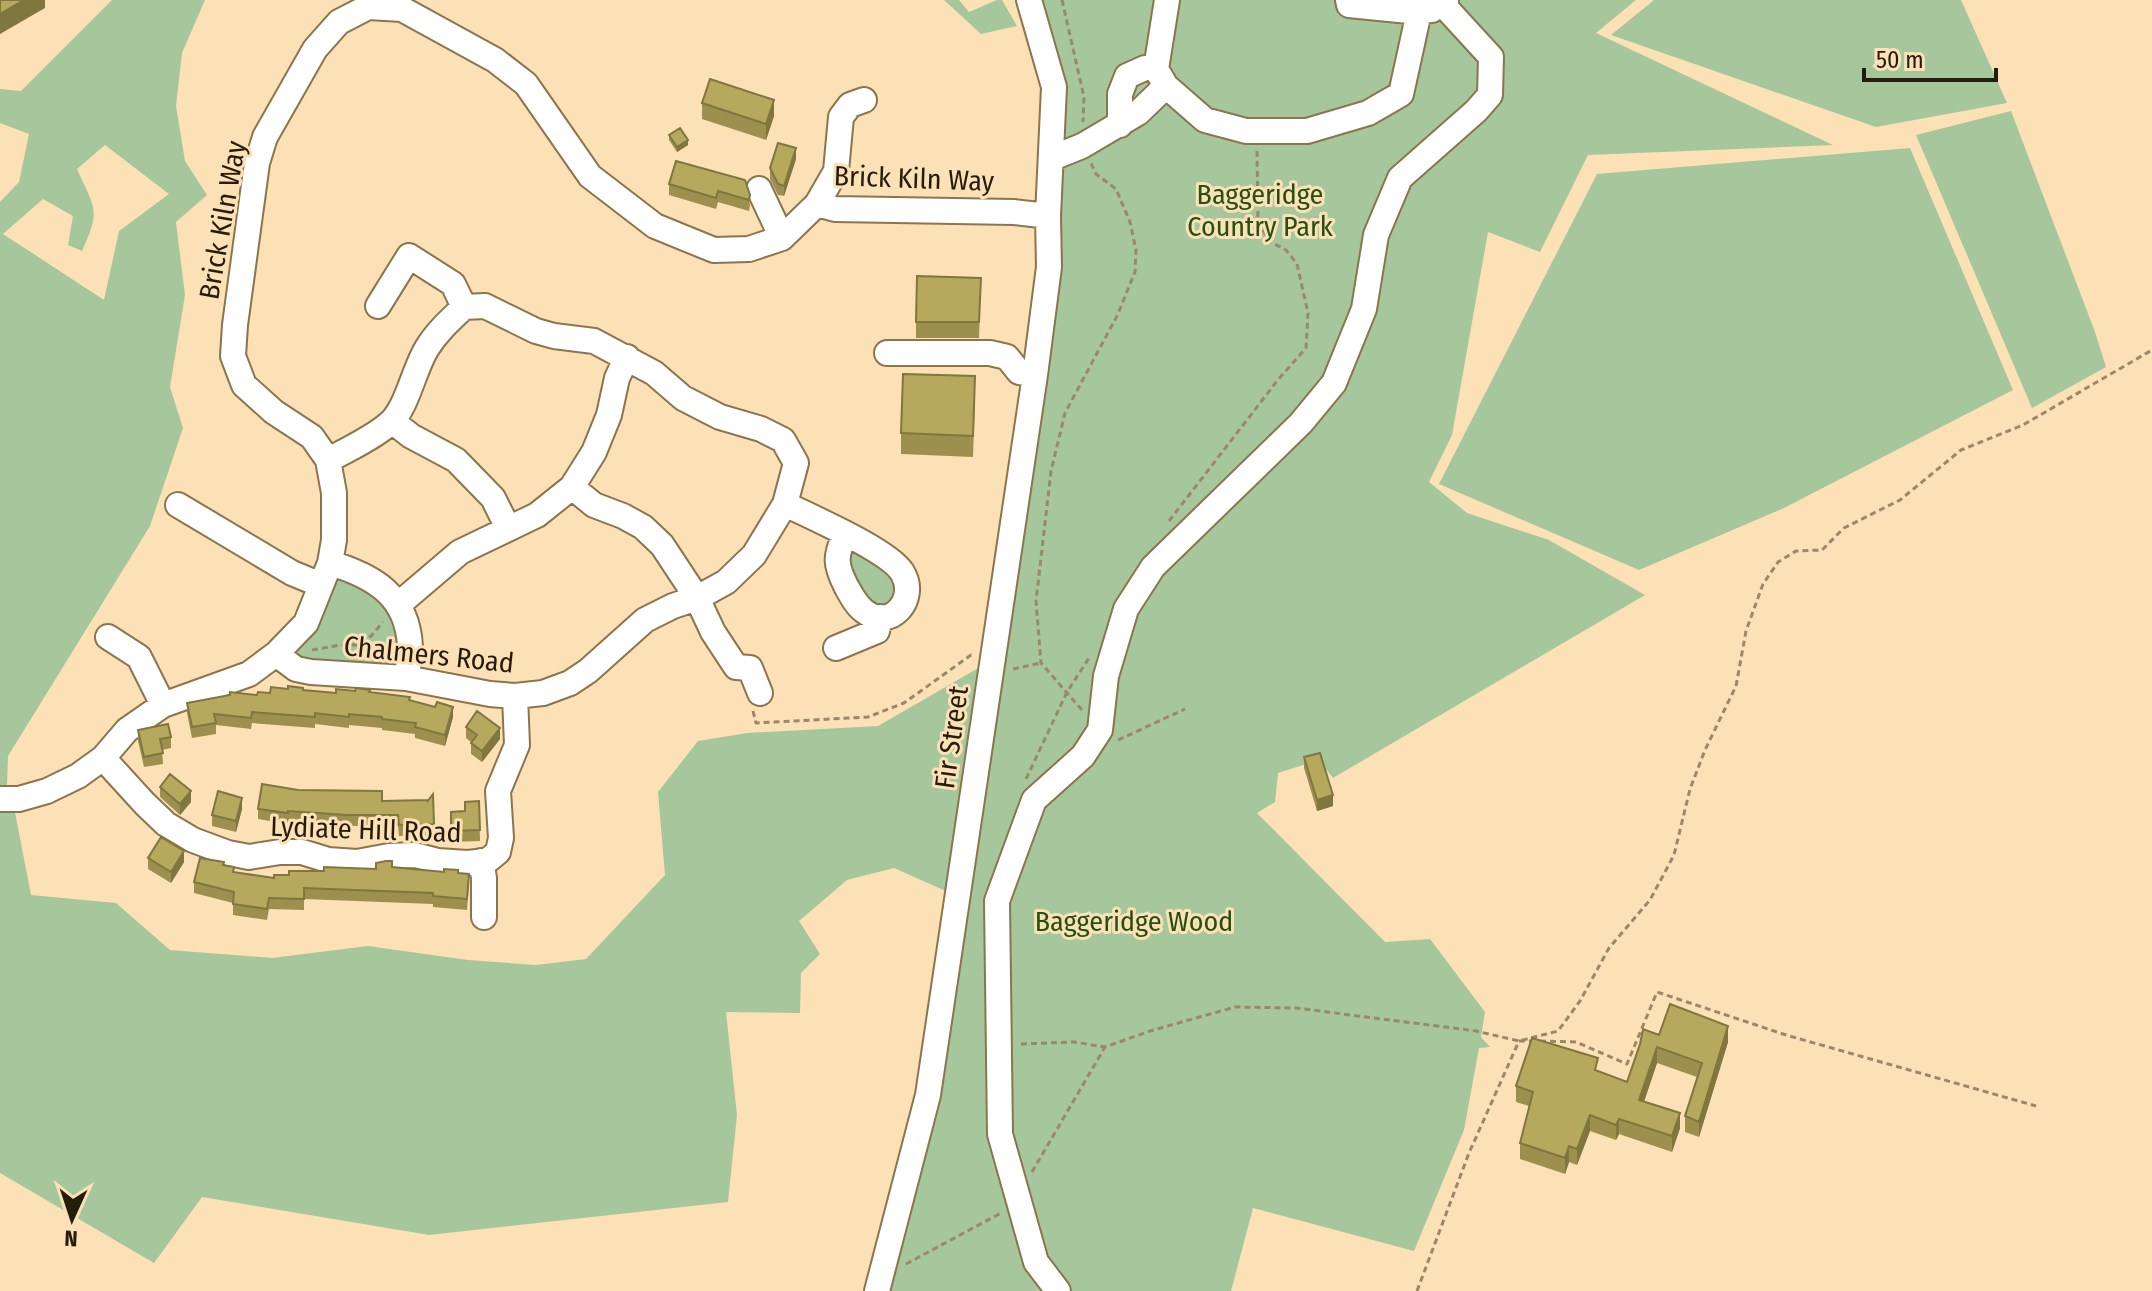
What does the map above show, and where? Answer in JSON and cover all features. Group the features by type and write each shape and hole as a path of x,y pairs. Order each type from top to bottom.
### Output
{"street":[{"name":"Fir Street","path":"878,1285 928,1095 1049,267 1048,216 1054,87 1029,0"},
{"path":"1167,0 1156,69 1166,86 1205,120 1246,131 1307,131 1368,113 1401,94 1419,12"},
{"path":"1058,1291 1036,1262 1000,1134 997,901 1034,800 1083,756 1100,730 1106,676 1126,609 1153,567 1301,423 1334,383 1364,309 1376,235 1400,178 1490,95 1491,57 1446,4 1419,12 1349,5 1348,0"},
{"name":"Brick Kiln Way","path":"328,460 312,437 274,412 244,385 233,356 235,325 257,163 265,137 315,49 339,22 368,7 402,9 495,60 526,84 590,176 655,226 714,250 749,249 782,238 817,204 835,209 1014,212 1048,216"},
{"path":"1120,125 1120,94 1127,76 1145,68"},
{"path":"1052,158 1120,125 1138,113 1166,86"},
{"path":"817,204 836,171 841,117 850,105 864,100"},
{"path":"759,189 782,238"},
{"path":"0,799 19,799 47,791 78,776 103,758 127,730 163,705 249,674 276,654 306,623 334,540 334,493 328,460 392,421 426,350 444,326 464,307 453,284 409,256 378,306"},
{"name":"Chalmers Road","path":"276,654 296,669 311,672 406,678 490,694 515,696 543,693 570,683 588,671 645,620 726,582 754,555 785,504 796,463 783,440 761,429 707,411 683,398 654,373 594,341 536,331 485,306 464,307"},
{"path":"887,353 990,353 1007,357 1019,372 1035,375"},
{"path":"399,604 460,552 537,515 572,487 594,452 609,415 617,378 627,357"},
{"path":"392,421 411,436 456,460 493,498 508,528"},
{"path":"572,487 594,505 643,527 662,545 697,598 713,632 736,667 750,668 756,701"},
{"path":"785,504 845,534 889,558 902,572 907,586 906,600 900,610 880,617 866,613 853,599 838,569 837,552 845,534"},
{"path":"178,505 292,573 357,571 380,586 399,604 407,624 411,649 406,678"},
{"path":"836,648 877,631 880,617"},
{"path":"108,637 139,657 163,705"},
{"name":"Lydiate Hill Road","path":"103,758 166,824 193,840 228,853 249,857 302,852 328,860 357,862 415,855 438,861 487,861 498,852 501,838 498,791 517,745 515,696"},
{"path":"481,861 484,917"}],"path":[{"path":"1062,0 1084,97 1082,146 1096,174 1116,189 1130,222 1136,250 1135,272 1110,328 1065,413 1051,471 1036,601 1041,663 1100,730 1119,741 1185,709"},
{"path":"1170,520 1306,348 1308,313 1297,264 1286,250 1269,241 1258,221 1255,131"},
{"path":"1519,1041 1558,1031 1580,1001 1609,948 1650,900 1674,855 1690,789 1736,686 1746,631 1763,584 1778,562 1796,551 1822,550 1844,528 1900,500 1961,450 2023,425 2152,350"},
{"path":"312,650 358,645 371,636 399,604"},
{"path":"756,701 756,723 868,717 904,703 971,655 1007,670 1041,663"},
{"path":"1022,789 1067,692 1090,657"},
{"path":"999,1045 1074,1042 1105,1047 1235,1007 1296,1008 1476,1031 1519,1041 1576,1042 1627,1064 1657,992 1786,1035 2036,1106"},
{"path":"1417,1291 1469,1153 1519,1041"},
{"path":"878,1285 1008,1209 1018,1197 1105,1047"}],"green space":[{"path":"112,0 205,0 182,53 176,106 185,161 207,195 176,222 185,295 170,387 183,428 150,526 8,756 7,785 31,895 116,903 170,950 272,958 368,946 468,960 536,965 586,959 665,875 658,792 698,741 747,733 878,726 980,667 948,892 894,868 847,880 799,921 820,954 801,973 800,1013 726,1012 737,1115 728,1202 429,1235 202,1197 154,1263 0,1173 0,202 19,182 29,134 0,123 0,89 21,91","holes":["105,145 169,194 119,231 104,300 3,234 43,199 73,216 68,245 82,251 94,217 92,201 77,169"]},
{"path":"944,0 959,0 969,12 1002,0 1017,26 981,34"},
{"name":"Baggeridge Wood","path":"1020,0 1636,0 1596,33 1833,145 1588,155 1540,252 1488,232 1452,435 1429,482 1467,513 1549,540 1645,595 1333,778 1319,760 1278,773 1275,802 1257,813 1385,942 1430,939 1485,1012 1481,1037 1490,1047 1479,1048 1464,1130 1414,1251 1253,1208 1231,1291 880,1291 937,1096 1059,119"},
{"path":"1654,0 1961,0 2007,103 1876,127 1611,35"},
{"path":"2011,111 2106,367 2032,408 1916,135"},
{"path":"1910,148 2013,390 1782,509 1639,570 1439,484 1597,174"},
{"path":"854,549 881,561 896,582 894,597 887,605 877,609 861,598 845,552"},
{"path":"338,577 363,584 387,610 400,645 395,666 344,665 297,658 295,649 331,583"}],"building":[{"path":"0,0 24,0 0,14"},
{"path":"710,79 774,100 766,124 702,103"},
{"path":"680,128 688,140 677,147 669,135"},
{"path":"778,143 796,148 784,186 778,184 770,168"},
{"path":"676,161 745,180 749,200 718,191 716,198 669,184"},
{"path":"917,276 981,278 979,322 916,322"},
{"path":"903,374 975,376 973,436 901,433"},
{"path":"288,686 336,693 336,689 355,691 356,688 410,697 409,700 435,707 437,702 453,707 445,735 415,727 416,723 349,714 349,717 315,713 315,717 252,712 251,718 214,714 216,723 192,727 187,703 230,695 230,692 270,693 271,687 288,689"},
{"path":"477,711 500,728 482,751 471,743 477,735 466,727"},
{"path":"168,724 171,737 160,739 163,753 144,757 138,730"},
{"path":"1320,753 1333,795 1317,800 1304,757"},
{"path":"170,774 191,791 180,804 160,787"},
{"path":"262,784 298,790 382,791 382,801 427,802 433,794 434,824 399,825 398,815 288,813 258,809"},
{"path":"218,791 242,798 236,821 212,815"},
{"path":"479,801 480,830 451,831 451,812 465,811 465,802"},
{"path":"161,837 184,851 171,872 148,858"},
{"path":"200,858 224,862 223,865 234,867 233,872 274,878 274,875 289,875 289,871 324,871 324,867 376,869 376,863 386,861 392,861 392,867 444,872 444,869 458,870 458,873 469,874 467,899 433,896 433,893 304,888 304,899 269,898 267,909 233,904 234,892 194,882"},
{"path":"1670,1004 1728,1026 1699,1122 1685,1116 1702,1063 1657,1047 1639,1100 1680,1113 1672,1136 1619,1119 1616,1125 1590,1115 1577,1149 1569,1146 1565,1158 1520,1143 1533,1092 1516,1086 1532,1038 1598,1058 1595,1070 1627,1082 1643,1029 1659,1035"}],"park label":[{"name":"Baggeridge Country Park","path":"1260,210"}]}
